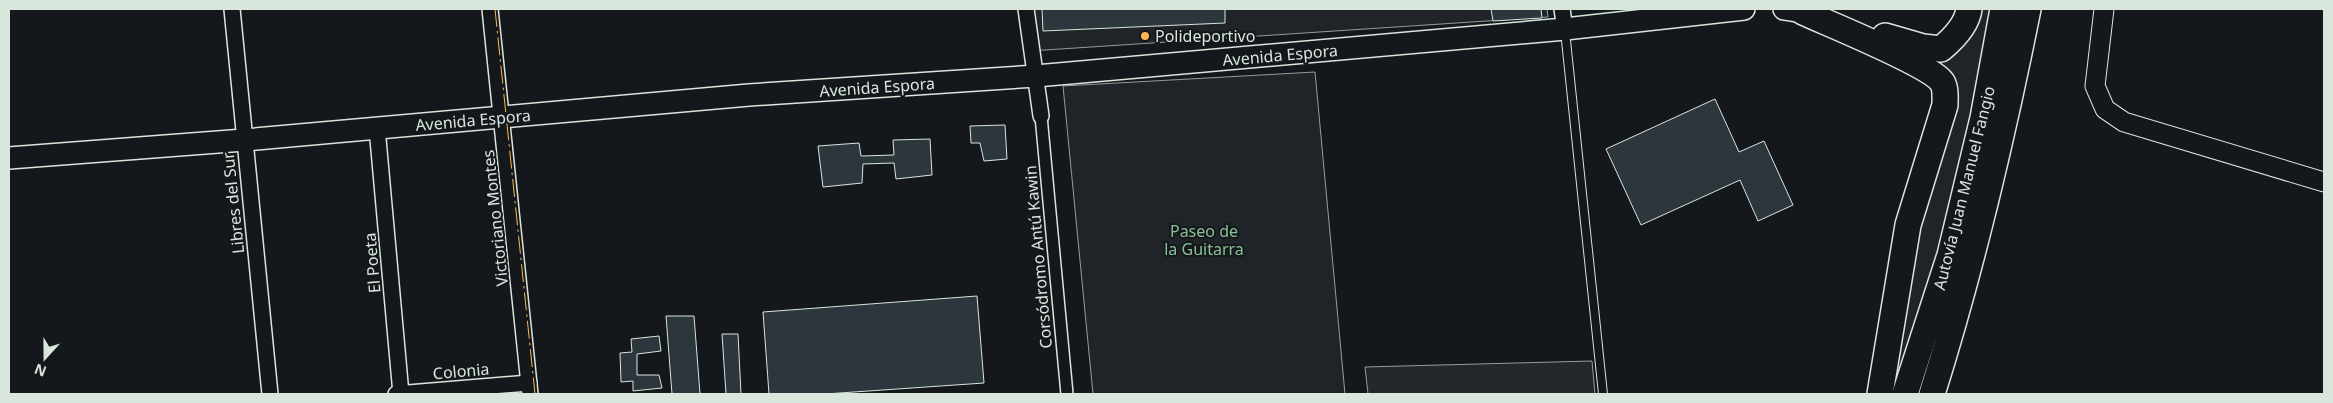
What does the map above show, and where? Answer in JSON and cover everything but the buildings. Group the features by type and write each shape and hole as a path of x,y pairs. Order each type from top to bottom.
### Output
{"highway":[{"path":"1794,10 1924,47 1941,49 1952,40 1963,26 1969,9"},
{"name":"Autovía Juan Manuel Fangio","path":"1905,394 1950,255 1984,118 2002,9"},
{"name":"Autovía Juan Manuel Fangio","path":"1932,394 1959,310 1989,196 2028,9"},
{"path":"1794,10 1920,66 1942,83 1945,91 1946,105 1908,225 1880,394"}],"main road":[{"name":"Avenida Espora","path":"9,158 244,140 749,95 1036,76 1563,19 1744,9"}],"street":[{"name":"Libres del Sur","path":"232,9 270,394"},
{"name":"Victoriano Montes","path":"490,9 530,388"},
{"path":"1026,9 1041,116"},
{"path":"2104,9 2094,86 2105,109 2124,122 2324,182"},
{"name":"Corsódromo Antú Kawin","path":"1041,116 1067,394"},
{"name":"El Poeta","path":"377,128 401,394"},
{"name":"Colonia","path":"396,394 530,388"}],"lane":[{"path":"1563,19 1603,394"}],"green space":[{"name":"Polideportivo","path":"1027,9 1547,9 1548,17 1030,51"},
{"path":"1976,9 1992,9 1986,55 1936,261 1895,394 1888,394 1907,280 1952,83 1946,68 1871,37 1925,53"},
{"name":"Paseo de la Guitarra","path":"1315,72 1345,394 1093,394 1063,86"}],"shaded area":[{"path":"1592,361 1595,394 1368,394 1365,367"}],"power":[{"path":"495,9 535,394"}],"place":[{"name":"Polideportivo","path":"1145,36"}]}
